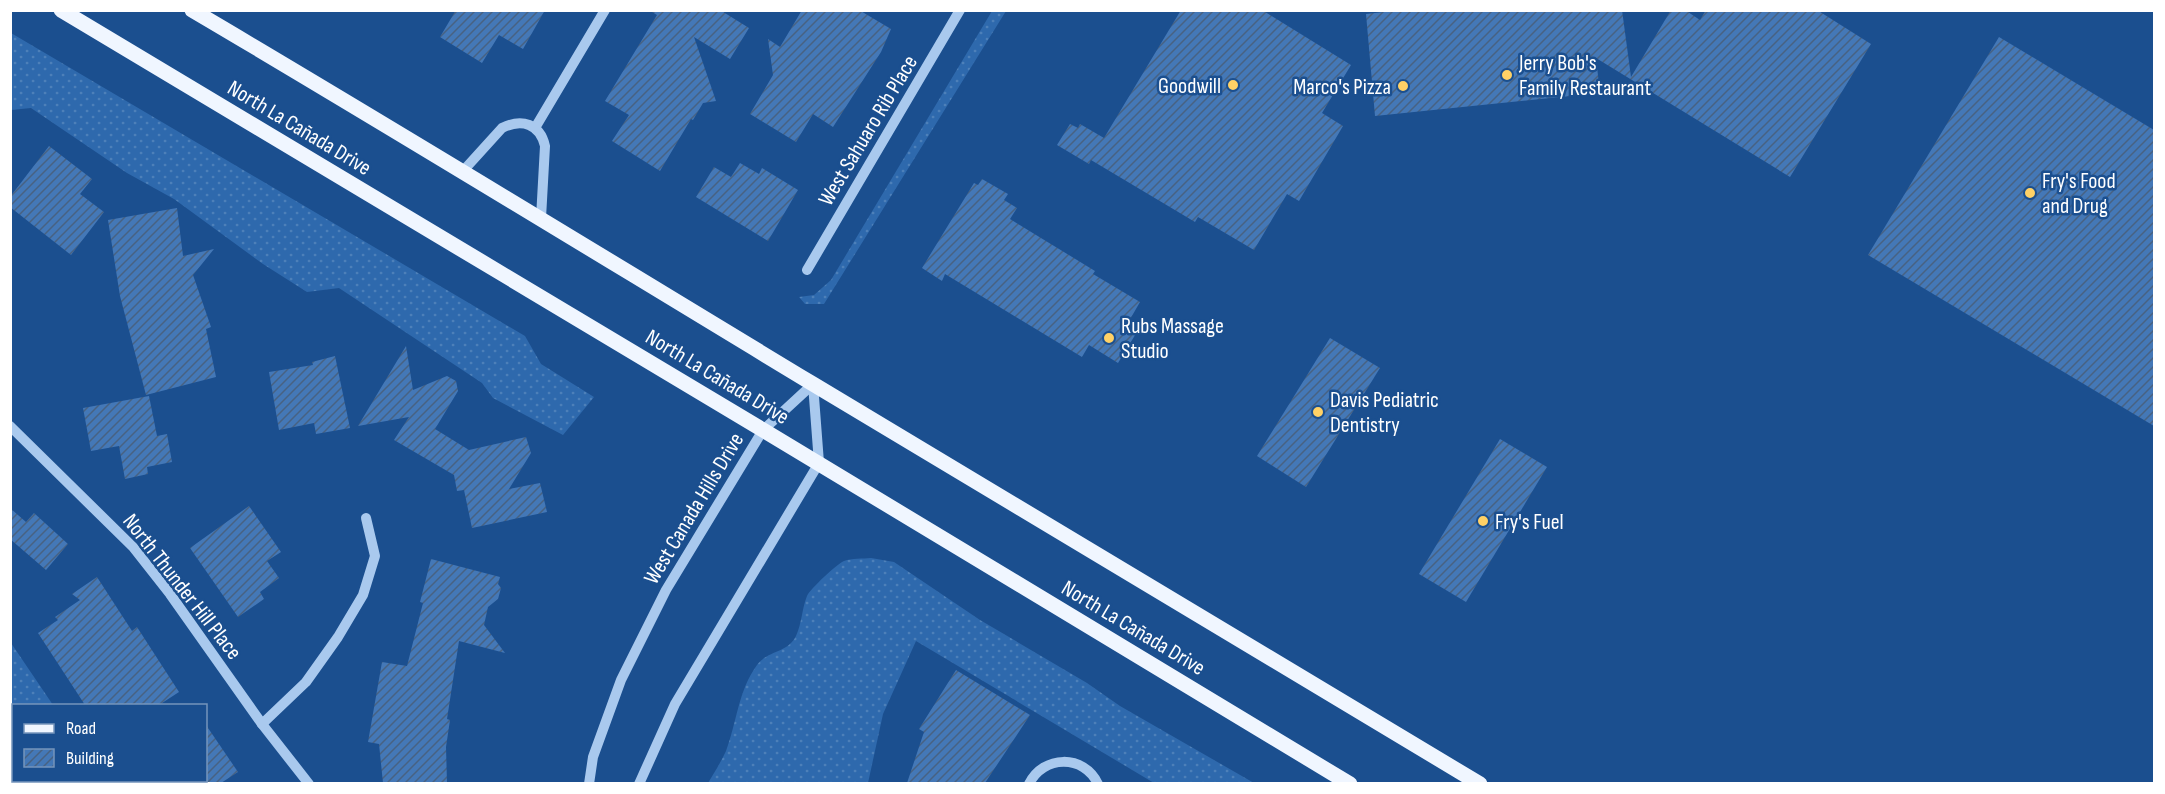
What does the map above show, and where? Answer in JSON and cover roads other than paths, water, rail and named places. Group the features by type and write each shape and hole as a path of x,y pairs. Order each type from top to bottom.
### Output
{"main road":[{"name":"North La Cañada Drive","path":"61,10 1350,783"},
{"name":"North La Cañada Drive","path":"192,10 1480,783"}],"street":[{"path":"535,128 605,10"},
{"name":"West Sahuaro Rib Place","path":"807,270 960,10"},
{"path":"463,171 502,128 510,124 535,128 543,136 545,146 541,218"},
{"name":"West Canada Hills Drive","path":"589,783 593,758 621,680 666,590 763,430 813,384"},
{"path":"639,783 675,704 819,463 813,384"},
{"name":"North Thunder Hill Place","path":"10,426 133,547 170,594 262,724 309,783"},
{"path":"262,724 306,682 338,637 363,595 375,556 366,518"},
{"path":"1029,783 1041,768 1053,762 1066,761 1078,763 1089,770 1098,783"}],"place":[{"name":"Jerry Bob's Family Restaurant","path":"1507,75"},
{"name":"Goodwill","path":"1233,85"},
{"name":"Marco's Pizza","path":"1403,86"},
{"name":"Fry's Food and Drug","path":"2030,193"},
{"name":"Rubs Massage Studio","path":"1109,338"},
{"name":"Davis Pediatric Dentistry","path":"1318,412"},
{"name":"Fry's Fuel","path":"1483,521"}]}
